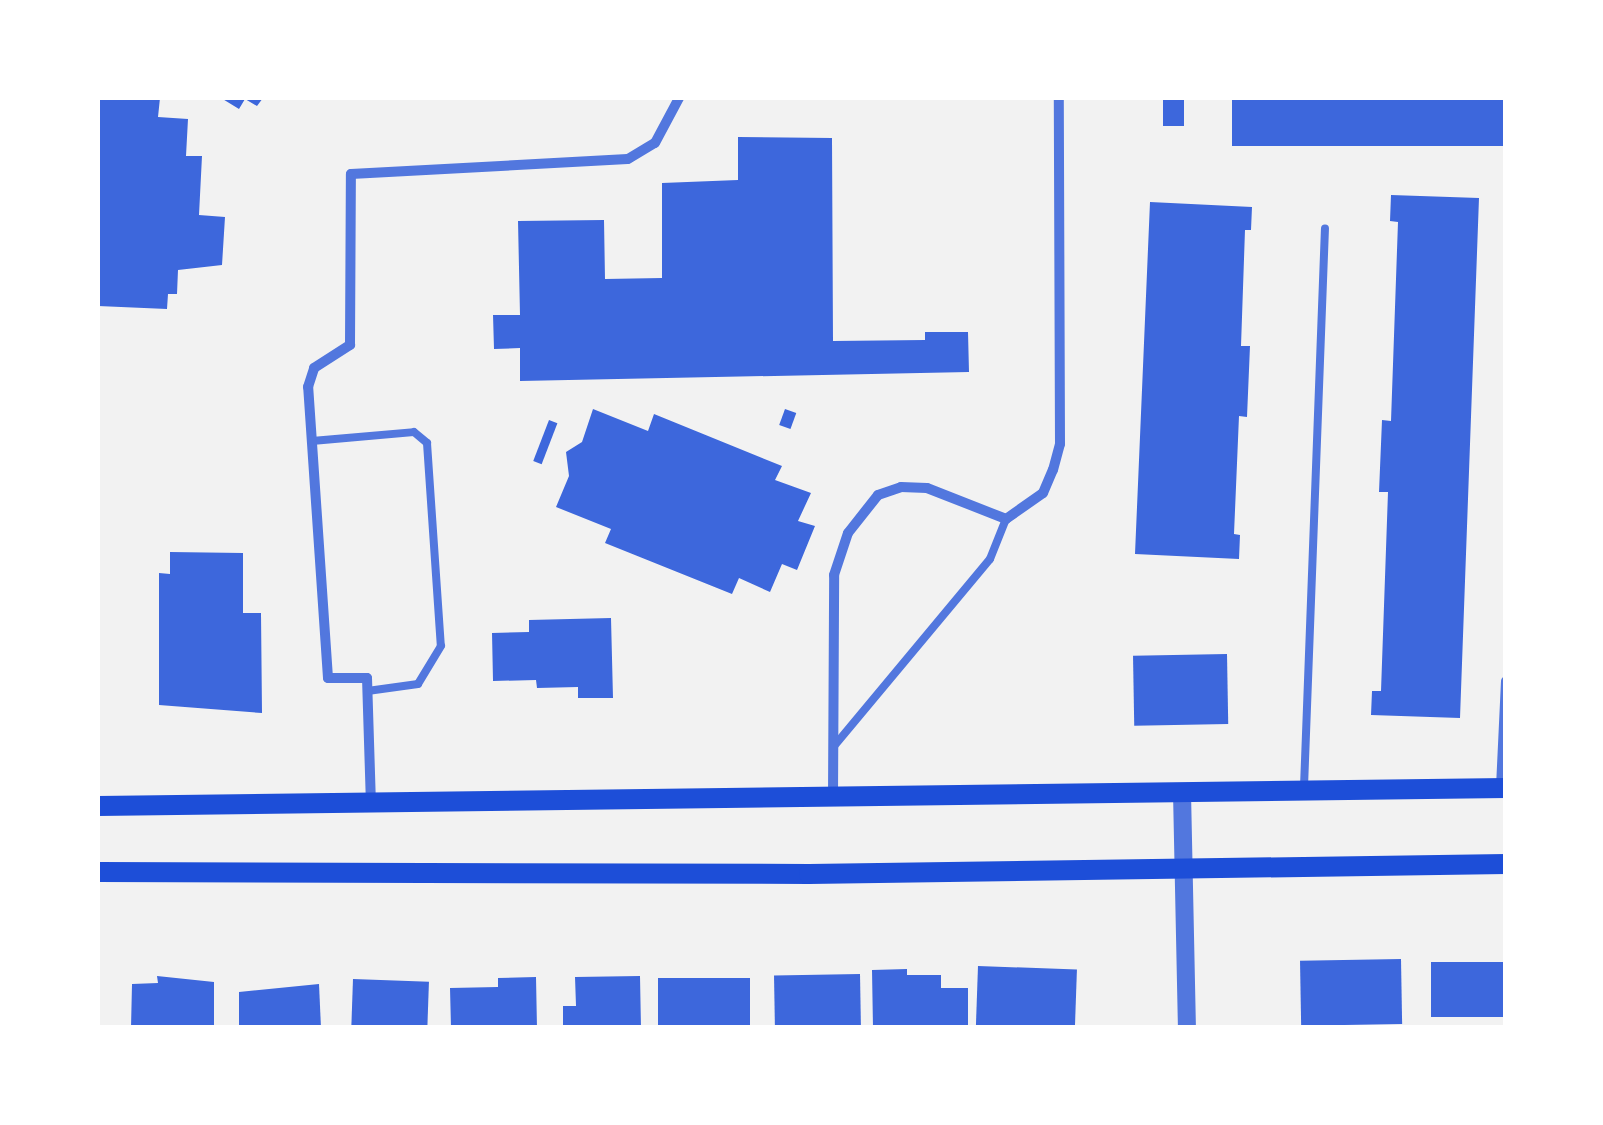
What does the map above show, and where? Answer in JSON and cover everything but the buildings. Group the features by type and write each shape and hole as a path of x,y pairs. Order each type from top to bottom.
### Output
{"main road":[{"path":"98,806 371,807 1503,788"},
{"path":"98,872 1506,864"}],"street":[{"path":"371,807 366,678 328,678 308,386 314,368 350,346 351,174 628,159 654,144 680,98"},
{"path":"833,798 834,575 838,552 861,514 878,495 901,486 926,488 1006,519 1043,493 1060,444 1059,98"},
{"path":"1503,788 1506,681"},
{"path":"1182,792 1188,1028"}],"lane":[{"path":"1304,792 1325,228"},
{"path":"312,441 414,432 427,442 442,646 418,684 367,691"},
{"path":"835,745 990,559 1006,519"}]}
